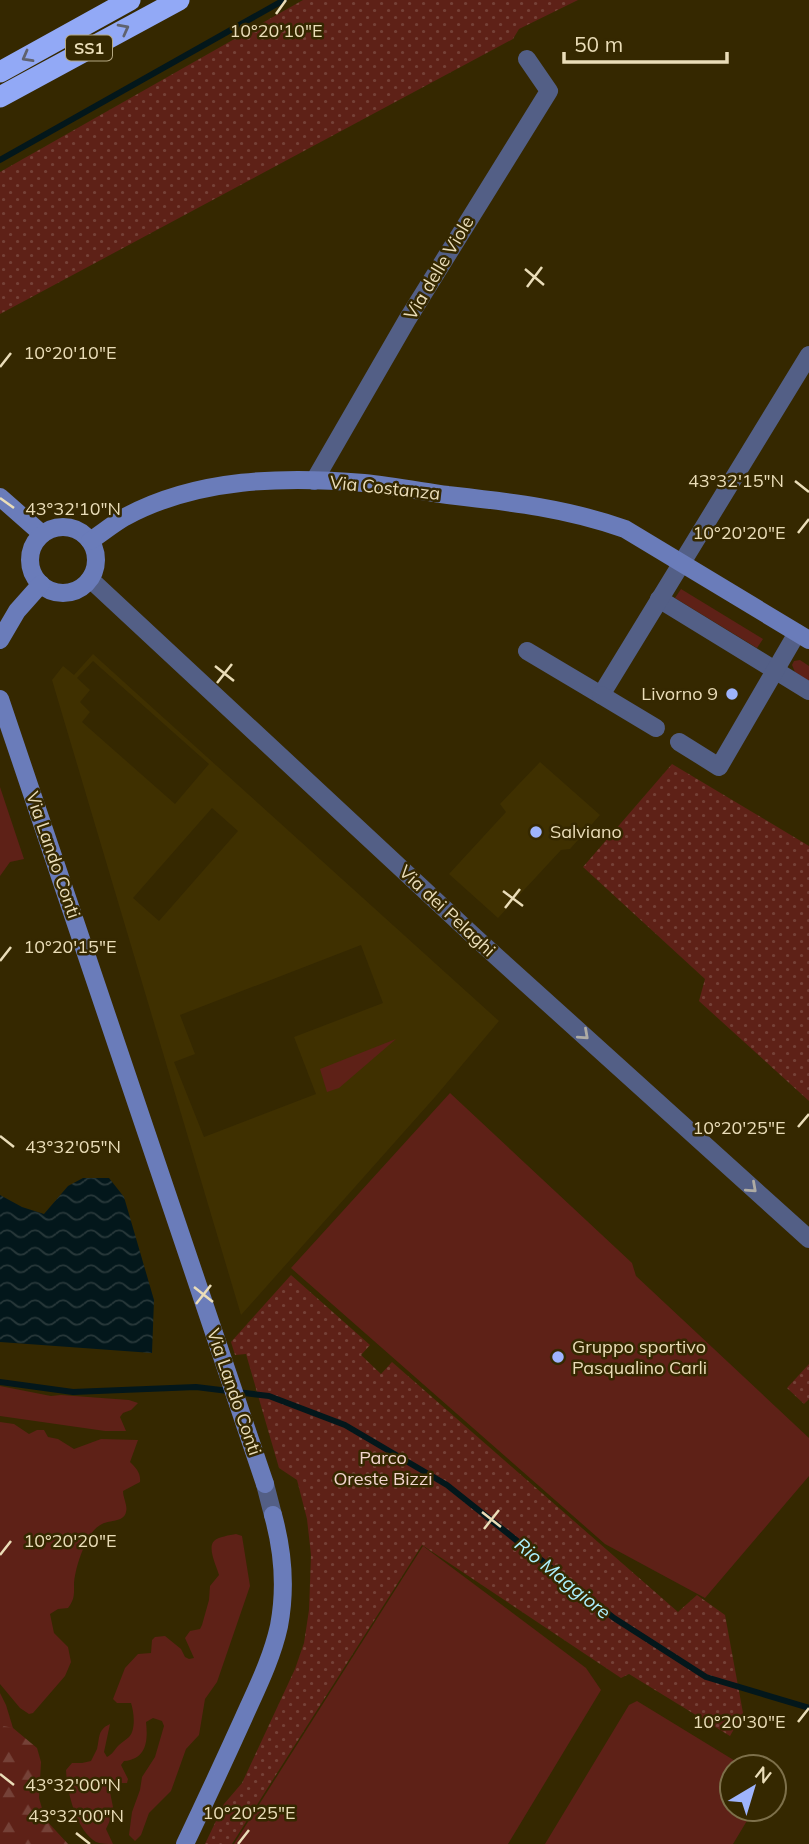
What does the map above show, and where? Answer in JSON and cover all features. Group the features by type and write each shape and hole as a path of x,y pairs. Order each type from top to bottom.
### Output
{"highway":[{"name":"SS1","path":"0,72 130,0"},
{"name":"SS1","path":"0,97 179,0"}],"street":[{"name":"Via delle Viole","path":"314,481 407,320 549,91 527,59"},
{"path":"601,695 809,355"},
{"name":"Via Costanza","path":"90,541 126,517 161,501 194,491 257,481 364,483 554,508 598,519 625,529 803,636 775,670 719,767 678,742"},
{"path":"0,497 42,534"},
{"path":"71,527 82,532 90,541 96,560 90,579 80,588 67,592 53,591 41,584 33,573 30,556 32,548 42,534 52,528 71,527"},
{"name":"Via dei Pelaghi","path":"90,579 322,796 809,1239"},
{"path":"0,640 17,611 41,584"},
{"path":"659,599 809,691"},
{"path":"527,650 656,728"},
{"name":"Via Lando Conti","path":"0,699 265,1484 280,1539 283,1579 279,1627 270,1657 186,1844"}],"shaded area":[{"path":"93,654 499,1021 241,1315 52,680 63,666 74,675","holes":["93,661 209,764 175,804 82,722 90,712 80,702 90,690 77,678","212,808 238,831 159,921 133,898","361,945 383,1003 294,1037 316,1094 204,1137 174,1062 195,1054 180,1015"]},
{"name":"Salviano","path":"540,762 600,815 570,849 561,850 498,918 449,874 506,812 500,804"}],"green space":[{"path":"303,0 578,0 519,29 513,39 0,314 0,172"},
{"path":"681,589 763,639 757,648 675,598"},
{"path":"800,660 809,666 809,681 795,672 792,665 794,661"},
{"path":"672,764 809,846 809,1101 699,1001 705,979 583,867"},
{"path":"0,787 24,859 10,862 0,876"},
{"path":"396,1039 339,1088 327,1092 320,1069"},
{"name":"Gruppo sportivo Pasqualino Carli","path":"450,1093 632,1263 636,1276 809,1438 809,1476 705,1598 605,1544 291,1268"},
{"name":"Parco Oreste Bizzi","path":"291,1275 370,1345 361,1355 381,1374 392,1362 678,1612 697,1595 725,1615 743,1713 730,1736 629,1674 621,1678 422,1545 232,1844 205,1844 224,1804 242,1783 295,1669 304,1643 309,1610 311,1555 307,1519 297,1480 279,1468 246,1354 235,1355 231,1342"},
{"path":"809,1364 809,1399 804,1404 787,1388"},
{"path":"0,1386 51,1396 129,1400 138,1403 120,1417 126,1431 105,1431 0,1416"},
{"path":"0,1422 14,1424 29,1434 44,1430 48,1437 58,1439 74,1449 101,1439 138,1440 130,1462 139,1473 140,1482 123,1491 125,1515 102,1524 92,1533 78,1563 72,1602 68,1608 58,1609 50,1614 54,1633 68,1647 71,1662 65,1676 33,1713 29,1714 20,1708 0,1684"},
{"path":"236,1534 242,1536 250,1586 217,1682 205,1699 199,1735 186,1749 171,1791 149,1813 141,1835 135,1841 129,1835 132,1812 142,1777 155,1757 164,1726 162,1721 153,1718 146,1722 147,1735 142,1753 121,1765 128,1779 127,1783 117,1783 109,1787 114,1812 106,1829 113,1844 96,1842 78,1820 68,1789 66,1770 72,1763 91,1761 101,1732 106,1726 110,1724 104,1752 107,1757 131,1734 134,1721 131,1703 117,1703 113,1699 125,1668 138,1654 151,1653 152,1640 155,1637 165,1636 181,1649 185,1657 194,1658 185,1638 190,1631 200,1629 209,1600 210,1586 219,1575 212,1544 218,1538"},
{"path":"423,1546 586,1668 601,1690 508,1844 234,1844"},
{"path":"0,1693 6,1705 13,1728 0,1727"},
{"path":"637,1701 722,1753 718,1753 718,1823 746,1823 733,1844 545,1844 629,1705"},
{"path":"0,1727 13,1728 37,1748 41,1762 39,1798 45,1819 68,1844 0,1844"}],"water":[{"path":"83,1178 109,1178 124,1197 154,1300 152,1353 0,1342 0,1195 22,1207 44,1214 68,1186"}],"waterway":[{"path":"0,160 284,0"},
{"name":"Rio Maggiore","path":"0,1382 73,1392 196,1387 269,1396 345,1425 447,1485 614,1618 706,1677 809,1708"}],"place":[{"name":"Livorno 9","path":"732,694"},
{"name":"Salviano","path":"536,832"},
{"name":"Gruppo sportivo Pasqualino Carli","path":"558,1357"}]}
